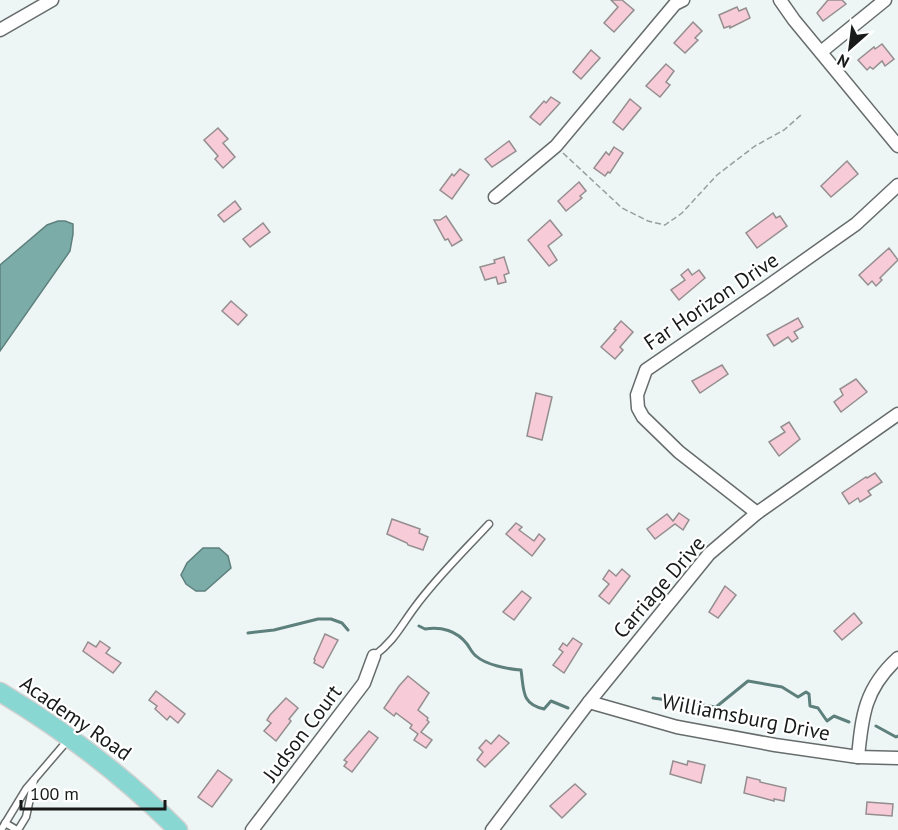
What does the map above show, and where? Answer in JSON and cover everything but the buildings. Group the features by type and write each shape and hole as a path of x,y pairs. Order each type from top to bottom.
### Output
{"main road":[{"name":"Academy Road","path":"0,692 70,737 124,779 178,830"}],"street":[{"path":"0,30 52,0"},
{"path":"495,197 556,146 675,4 683,0"},
{"path":"780,0 898,146"},
{"path":"821,52 885,0"},
{"name":"Far Horizon Drive","path":"757,513 679,452 643,417 638,408 637,395 646,370 847,230 898,185"},
{"name":"Carriage Drive","path":"492,830 589,702 709,554 757,513 898,414"},
{"name":"Judson Court","path":"252,830 364,683 374,656"},
{"path":"858,757 862,719 871,690 898,658"},
{"name":"Williamsburg Drive","path":"589,702 677,727 775,745 858,757 898,758"}],"lane":[{"path":"374,656 389,645 427,592 489,524"},
{"path":"1,830 34,779 70,737"},
{"path":"4,823 17,830 26,817 34,779"}],"path":[{"path":"556,146 622,208 648,221 665,225 682,213 717,175 755,146 784,130 801,115"}],"water":[{"path":"58,221 73,224 70,251 0,351 0,265 47,225"},
{"path":"203,548 219,548 228,556 231,568 205,591 196,591 186,584 181,575 187,563"}],"waterway":[{"path":"248,633 274,630 318,619 331,619 342,623 348,630"},
{"path":"419,626 454,633 485,662 521,670 525,695 531,704 544,709 551,701 568,708"},
{"path":"653,698 716,707 748,681 782,687 798,697 806,692 809,694 810,706 818,708 827,721 834,716 849,722"},
{"path":"876,726 898,736"}]}
